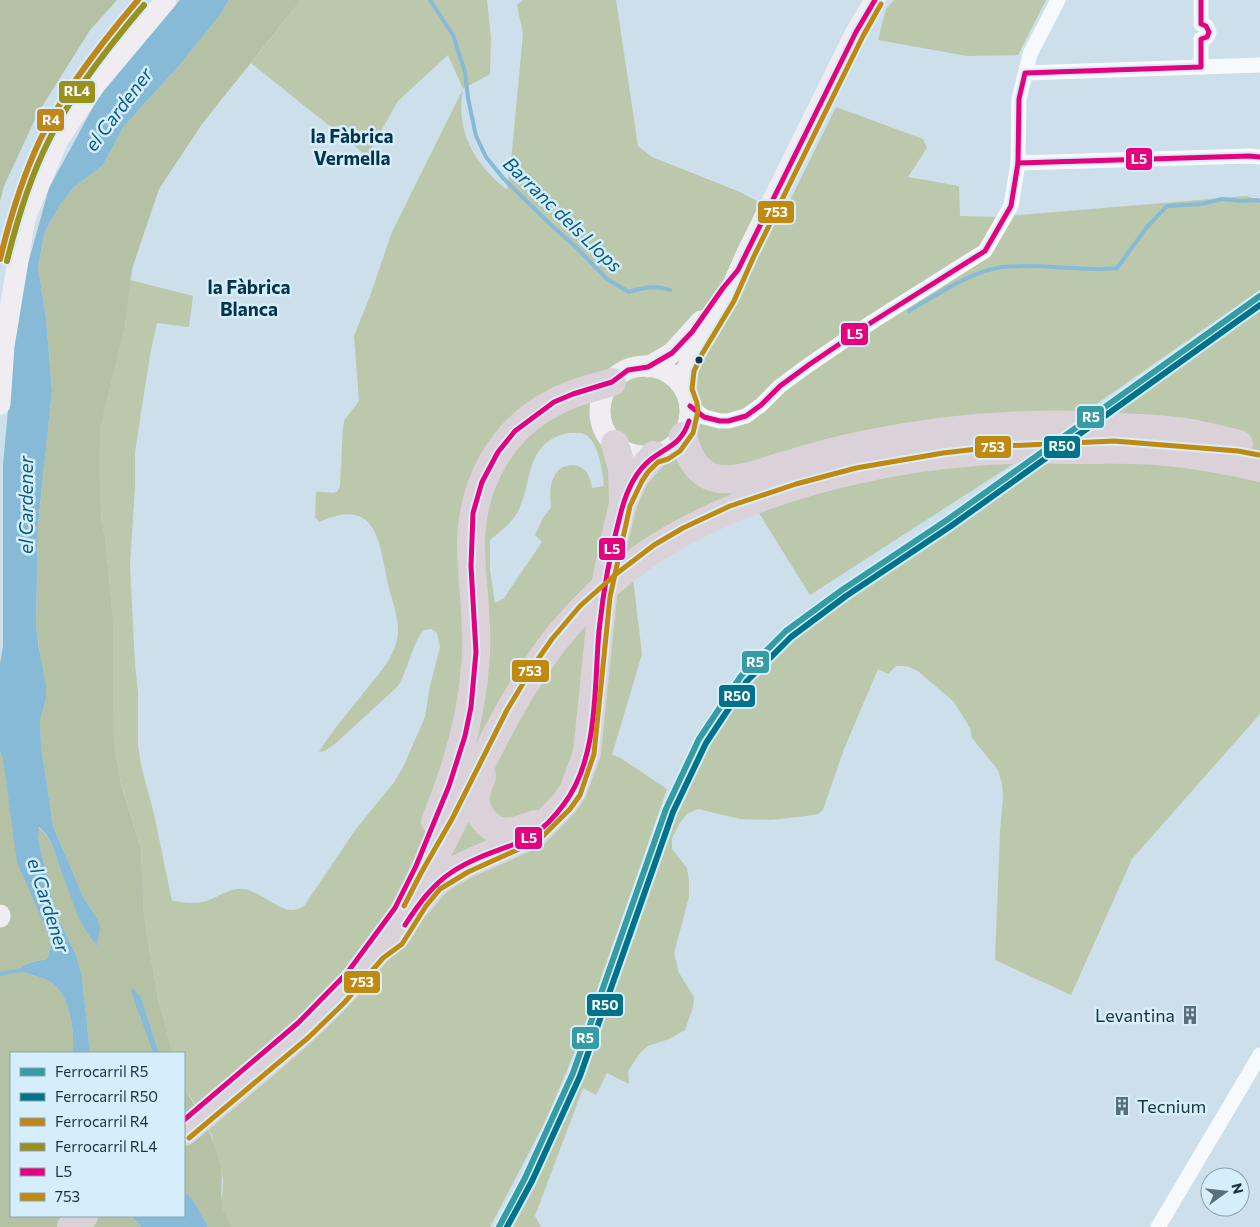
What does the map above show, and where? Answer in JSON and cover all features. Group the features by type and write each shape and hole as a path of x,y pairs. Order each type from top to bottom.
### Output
{"highway":[{"path":"185,1131 301,1027 368,947 395,908 416,866 449,786 465,736 471,707 476,652 471,537 473,514 482,482 498,452 526,421 545,407 563,398 612,382"},
{"path":"690,414 689,455 697,468 707,475 720,479 741,478 827,453 873,443 981,427 1035,424 1109,425 1190,433 1249,446"},
{"path":"646,549 683,520 739,495 814,471 904,450 967,442 1086,434 1156,436 1249,446"},
{"path":"615,444 622,468 623,504"},
{"path":"185,1119 339,998 378,952 402,917 515,703 578,607 618,562 668,541 732,509 798,486 843,472 948,455 1010,450 1158,451 1207,457 1260,468"},
{"path":"378,952 396,939 420,902 435,884 447,874 535,834 564,804 573,791 588,753 603,596 614,537 623,504 635,477 654,455"},
{"path":"416,866 433,840 474,755 525,666 553,627 578,607"},
{"path":"515,703 509,726 479,783 475,797 478,809 483,819 492,828 502,832 526,828 552,816"},
{"path":"58,1227 70,1217"},
{"path":"71,1227 83,1217"}],"main road":[{"path":"0,404 4,346 26,218 58,140 98,82 166,0"},
{"path":"690,414 675,378 663,370 648,367 628,370 612,382 603,398 601,417 606,433 623,450 644,456 654,455 670,449 690,414 687,369 695,351 727,298 738,270 856,32 875,0"},
{"path":"648,367 672,353 683,342 738,270"}],"street":[{"path":"690,414 728,422 746,416 761,405 780,386 810,364 872,322 985,251 1011,206 1018,163 1019,99 1030,54 1058,0"},
{"path":"1201,0 1201,24 1196,26 1193,32 1195,37 1201,39 1201,67"},
{"path":"1025,73 1260,65"},
{"path":"1018,163 1260,157"},
{"path":"1158,1227 1260,1055"}],"green space":[{"path":"0,0 117,0 90,30 38,113 4,186 0,201"},
{"path":"229,0 301,0 202,124 159,189 132,269 125,326 100,430 101,518 105,537 113,619 114,742 121,784 141,850 144,916 158,999 173,1052 159,1052 141,997 139,1016 149,1037 153,1052 90,1052 82,978 77,957 55,911 38,838 38,827 51,843 77,912 97,946 97,918 84,899 53,826 41,747 40,721 46,699 36,625 38,525 52,391 46,318 38,267 45,231 60,205 73,188 103,165 124,126 178,67 219,16"},
{"path":"301,0 487,0 491,38 490,74 463,89 448,55 398,101 367,156 251,63"},
{"path":"523,0 616,0 638,146 652,157 740,192 783,215 836,107 923,139 927,148 908,177 959,186 960,216 995,217 1246,196 1260,200 1260,290 1082,414 1109,414 1260,306 1260,714 1132,859 1071,995 995,960 1003,797 998,770 972,738 970,728 954,702 918,671 907,666 896,666 888,674 878,669 844,749 823,810 818,814 771,820 740,819 698,809 687,814 679,824 672,838 672,849 687,868 689,897 674,953 679,973 694,997 693,1007 685,1030 669,1039 648,1046 640,1053 628,1071 629,1084 607,1073 596,1095 583,1088 535,1216 541,1227 508,1227 559,1124 591,1045 650,885 681,789 702,742 755,671 820,613 941,526 1042,458 1021,459 810,595 757,510 708,529 633,578 642,654 612,755 619,757 667,789 579,1042 546,1120 490,1227 232,1227 224,1212 222,1202 223,1179 212,1136 196,1105 185,1089 185,1052 173,1052 158,999 144,916 141,850 121,783 114,742 113,619 105,537 101,518 100,430 125,326 130,280 193,296 189,327 157,323 150,355 135,452 135,487 130,565 138,692 138,746 142,769 154,814 172,901 203,902 228,891 243,889 256,893 287,909 294,910 300,908 304,906 356,829 395,781 404,765 425,717 430,686 440,647 437,633 431,629 424,630 416,642 398,686 336,743 325,751 319,752 385,665 395,647 398,631 398,623 382,553 372,527 364,519 353,515 339,515 319,522 315,517 316,492 337,492 340,486 343,426 345,419 359,401 354,336 392,232 463,89 462,119 470,146 486,169 507,190 523,34 517,5","holes":["568,433 584,434 593,442 599,457 604,486 592,488 590,478 581,467 572,465 564,467 557,472 551,484 551,507 535,535 542,542 504,598 495,603 490,571 490,540 517,513 532,466 543,446 554,438"]},
{"path":"894,0 1046,0 1018,55 967,56 878,40 886,9"},
{"path":"0,752 3,757 33,898 50,938 51,948 47,959 32,962 23,972 49,981 62,995 70,1014 73,1044 73,1052 10,1052 10,1217 133,1217 141,1227 0,1227"},
{"path":"185,1090 211,1135 221,1168 223,1206 232,1227 208,1227 195,1203 185,1191"}],"water":[{"name":"el Cardener","path":"180,0 229,0 219,16 178,67 124,126 103,165 73,188 60,205 45,231 38,267 46,318 52,391 38,525 36,625 46,686 46,699 40,721 41,746 53,826 84,899 97,918 100,927 97,946 80,920 51,843 39,827 38,838 55,911 77,957 82,978 90,1052 73,1052 72,1024 67,1004 62,995 49,981 23,972 22,967 32,962 47,959 51,948 50,938 17,862 3,758 0,752 0,664 3,646 3,465 18,300 49,188 98,98"},
{"path":"131,987 141,997 159,1052 153,1052 135,1004"},
{"path":"185,1191 195,1203 208,1227 141,1227 133,1217 185,1217"}],"waterway":[{"name":"Barranc dels Llops","path":"430,0 453,35 465,72 476,136 486,157 503,178 607,279 629,292 650,287 670,290"},
{"name":"Barranc dels Llops","path":"909,311 967,278 990,269 1017,266 1088,269 1117,268 1147,227 1167,206 1202,204 1222,199 1260,201"},
{"path":"0,974 27,969"}],"rail line":[{"name":"R4","path":"0,259 22,184 49,122 84,67 138,0"},
{"name":"RL4","path":"7,261 29,186 57,124 79,88 117,37 144,5"},
{"name":"R5","path":"499,1227 525,1178 573,1073 666,809 699,739 741,676 786,631 842,590 947,520 1260,296"},
{"name":"R50","path":"507,1227 532,1181 580,1076 673,812 706,743 747,681 791,637 846,596 951,526 1260,305"}],"transit line":[{"name":"L5","path":"185,1119 298,1023 347,973 395,908 416,866 449,786 465,736 471,707 476,652 471,566 473,513 482,482 498,452 515,431 554,402 612,382 628,370 648,367 672,353 692,332 738,270 856,32 875,0"},
{"name":"L5","path":"690,406 704,417 720,421 728,421 746,416 761,405 780,386 810,364 872,322 985,251 1011,206 1018,163 1019,99 1025,73 1201,67 1201,39 1207,37 1209,32 1206,26 1201,24 1201,0"},
{"name":"753","path":"189,1138 309,1037 344,1003 383,958 402,944 426,906 440,889 468,872 539,840 570,809 580,795 594,754 610,597 630,506 648,472 658,462 668,459 680,451 693,433 698,411 692,389 694,371 734,301 754,256 863,36 881,4"},
{"name":"L5","path":"1018,163 1260,157"},
{"name":"L5","path":"405,925 420,903 445,877 459,867 528,839 550,821 564,804 575,786 584,765 593,721 599,631 607,573 624,500 634,478 650,460 678,440 689,421"},
{"name":"753","path":"404,906 452,819 507,710 552,639 580,606 616,574 654,545 683,528 730,506 796,484 856,468 943,453 1003,446 1114,441 1238,451 1259,455"}],"place":[{"name":"Levantina","path":"1190,1015"},
{"name":"Tecnium","path":"1122,1106"}],"district":[{"name":"la Fàbrica Vermella","path":"352,146"},
{"name":"la Fàbrica Blanca","path":"249,297"}]}
